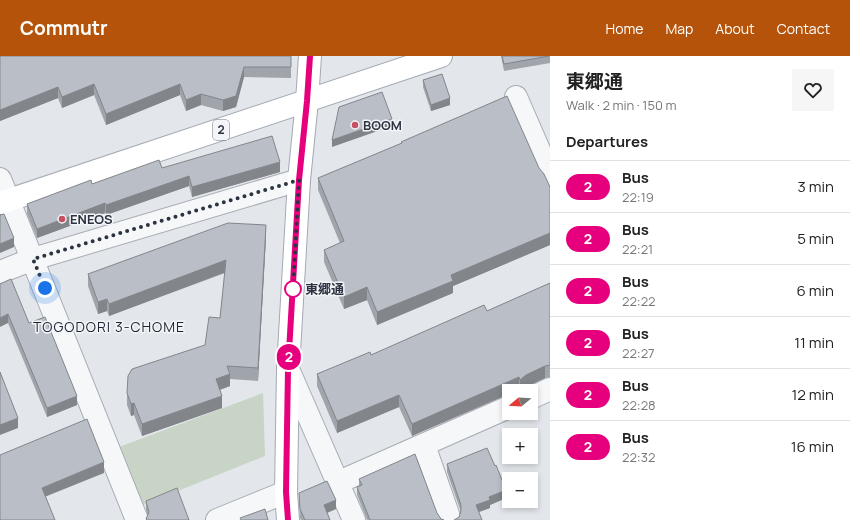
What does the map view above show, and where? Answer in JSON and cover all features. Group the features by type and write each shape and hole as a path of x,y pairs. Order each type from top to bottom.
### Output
{"main road":[{"path":"288,520 286,492 288,369 299,180 310,56"},
{"name":"2","path":"4,202 442,56"}],"street":[{"path":"516,97 550,174"},
{"path":"0,179 4,202 33,259 137,520"},
{"path":"0,272 33,259 299,180"},
{"path":"288,369 339,482 354,520"},
{"path":"538,395 550,389"},
{"path":"339,482 502,410"},
{"path":"424,445 449,517"},
{"path":"217,520 286,492"}],"green space":[{"path":"263,393 265,456 143,505 119,447"}],"building":[{"path":"0,56 291,56 291,67 244,67 236,96 223,100 201,94 186,100 180,84 106,114 94,84 62,97 58,87 0,110"},
{"path":"502,56 549,56 504,64"},
{"path":"442,74 450,98 431,105 423,80"},
{"path":"382,92 392,119 332,140 339,107"},
{"path":"507,96 539,168 544,174 550,187 550,233 451,275 453,281 377,312 367,287 344,297 324,250 344,241 318,178 402,143 401,142"},
{"path":"272,136 280,162 192,187 189,176 106,205 105,203 37,229 27,204 91,180 92,184 159,160 162,168"},
{"path":"4,214 14,238 0,244 0,215"},
{"path":"228,223 266,225 258,368 227,366 230,374 216,379 222,396 142,424 134,403 131,404 127,393 128,376 132,369 205,345 209,317 220,318 226,260 109,304 107,299 98,302 88,274"},
{"path":"11,279 29,323 45,317 77,396 47,408 8,314 0,318 0,284"},
{"path":"550,283 550,365 526,375 520,380 519,377 412,424 399,395 337,421 317,374 370,352 371,355 484,305 487,311"},
{"path":"0,372 18,418 0,425"},
{"path":"87,419 104,462 42,488 55,520 0,520 0,455"},
{"path":"487,448 502,480 502,492 489,497 490,500 476,505 482,520 454,520 459,517 461,505 447,464"},
{"path":"415,454 437,513 441,519 444,520 370,520 357,487 362,485 359,479"},
{"path":"327,481 336,500 324,505 330,520 305,520 300,509 299,493"},
{"path":"177,488 189,520 147,520 146,519 149,512 146,501"},
{"path":"265,509 268,520 241,520 240,518"}],"bus line":[{"name":"2","path":"288,520 286,492 288,369 299,180 310,56"}],"place":[{"name":"BOOM","path":"355,125"},
{"name":"ENEOS","path":"62,219"},
{"name":"東郷通","path":"293,289"}],"district":[{"name":"TOGODORI 3-CHOME","path":"109,327"}],"route":[{"path":"45,288 33,259 299,180 293,289"}]}
